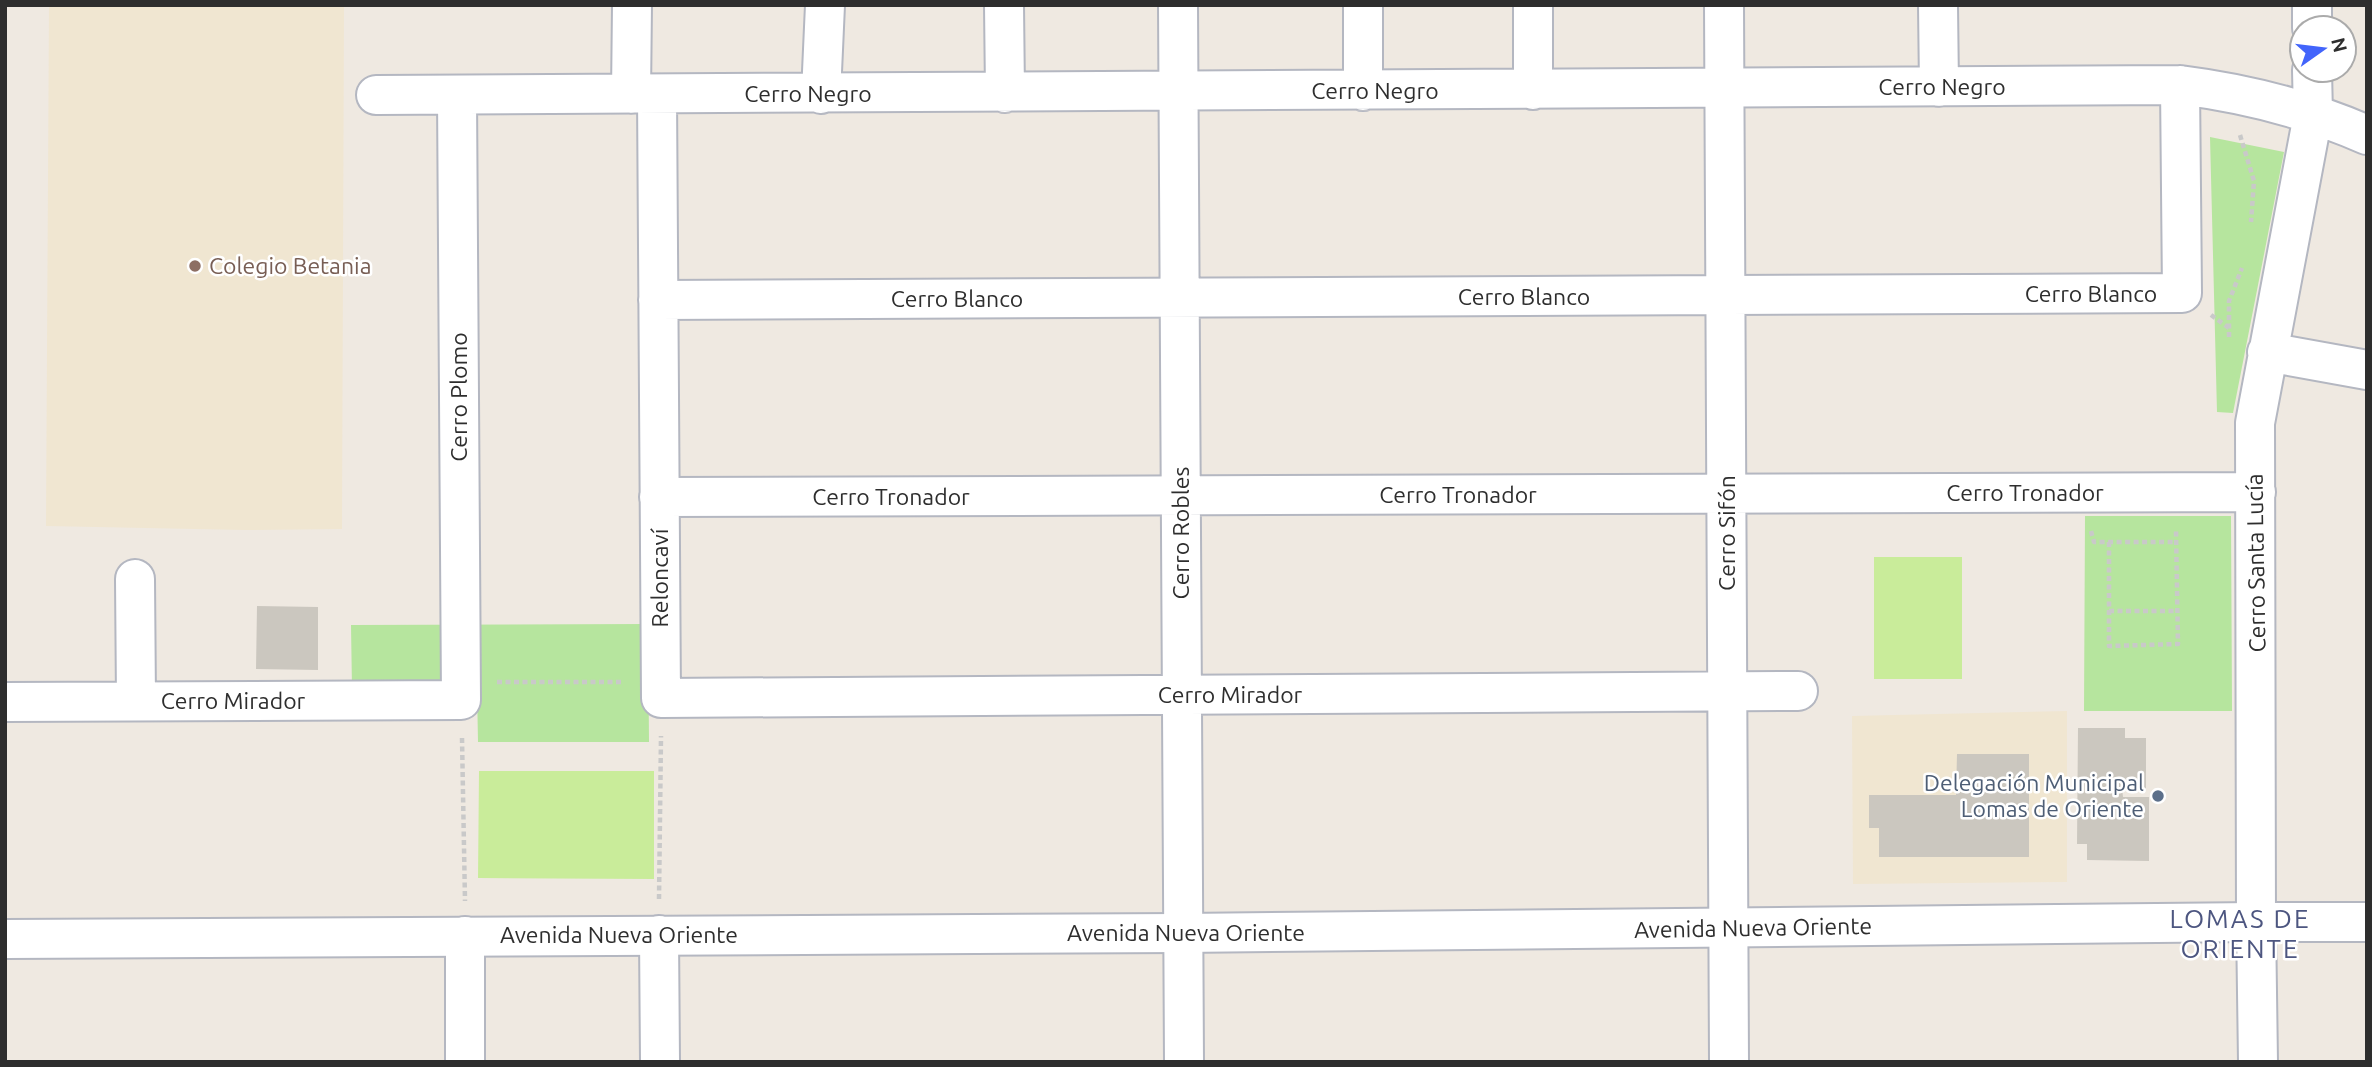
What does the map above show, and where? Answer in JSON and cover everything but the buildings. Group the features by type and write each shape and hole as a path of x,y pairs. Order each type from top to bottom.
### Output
{"street":[{"name":"Reloncaví","path":"632,5 644,94 658,300 661,690"},
{"path":"821,94 825,5"},
{"path":"1004,5 1005,93"},
{"name":"Cerro Robles","path":"1178,5 1184,1062"},
{"path":"1363,5 1363,91"},
{"path":"1533,5 1533,90"},
{"name":"Cerro Sifón","path":"1724,5 1729,1062"},
{"path":"1938,5 1939,87"},
{"name":"Cerro Santa Lucía","path":"2258,1062 2255,423 2313,115 2312,84"},
{"name":"Cerro Negro","path":"376,95 2180,85 2226,91 2313,115 2367,135"},
{"name":"Cerro Blanco","path":"658,300 2182,293 2180,85"},
{"name":"Cerro Plomo","path":"457,94 461,691"},
{"path":"2267,352 2367,370"},
{"name":"Cerro Tronador","path":"659,497 2256,492"},
{"path":"135,579 136,701"},
{"name":"Cerro Mirador","path":"661,690 1182,695 1798,691"},
{"name":"Cerro Mirador","path":"5,702 136,701 461,691"},
{"name":"Avenida Nueva Oriente","path":"5,939 1184,933 2367,922"},
{"path":"659,935 660,1062"},
{"path":"465,1062 466,936"}],"path":[{"path":"2226,91 2254,181 2250,229"},
{"path":"2243,265 2229,300 2230,358 2267,352"},
{"path":"2109,542 2109,646 2178,644 2175,492"},
{"path":"2109,611 2177,611"},
{"path":"466,936 461,691 661,690 659,935"}],"shaded area":[{"name":"Colegio Betania","path":"49,5 344,5 342,529 46,526"},
{"path":"2067,711 2067,882 1853,884 1852,716"}],"green space":[{"path":"2210,137 2284,152 2233,413 2217,412"},
{"path":"2085,516 2231,516 2232,711 2084,711"},
{"path":"1874,557 1962,557 1962,679 1874,679"},
{"path":"648,624 649,742 478,742 477,689 352,689 351,625"},
{"path":"479,771 654,771 654,879 478,878"}],"place":[{"name":"Colegio Betania","path":"195,266"},
{"name":"Delegación Municipal Lomas de Oriente","path":"2158,796"}],"district":[{"name":"LOMAS DE ORIENTE","path":"2240,934"}]}
